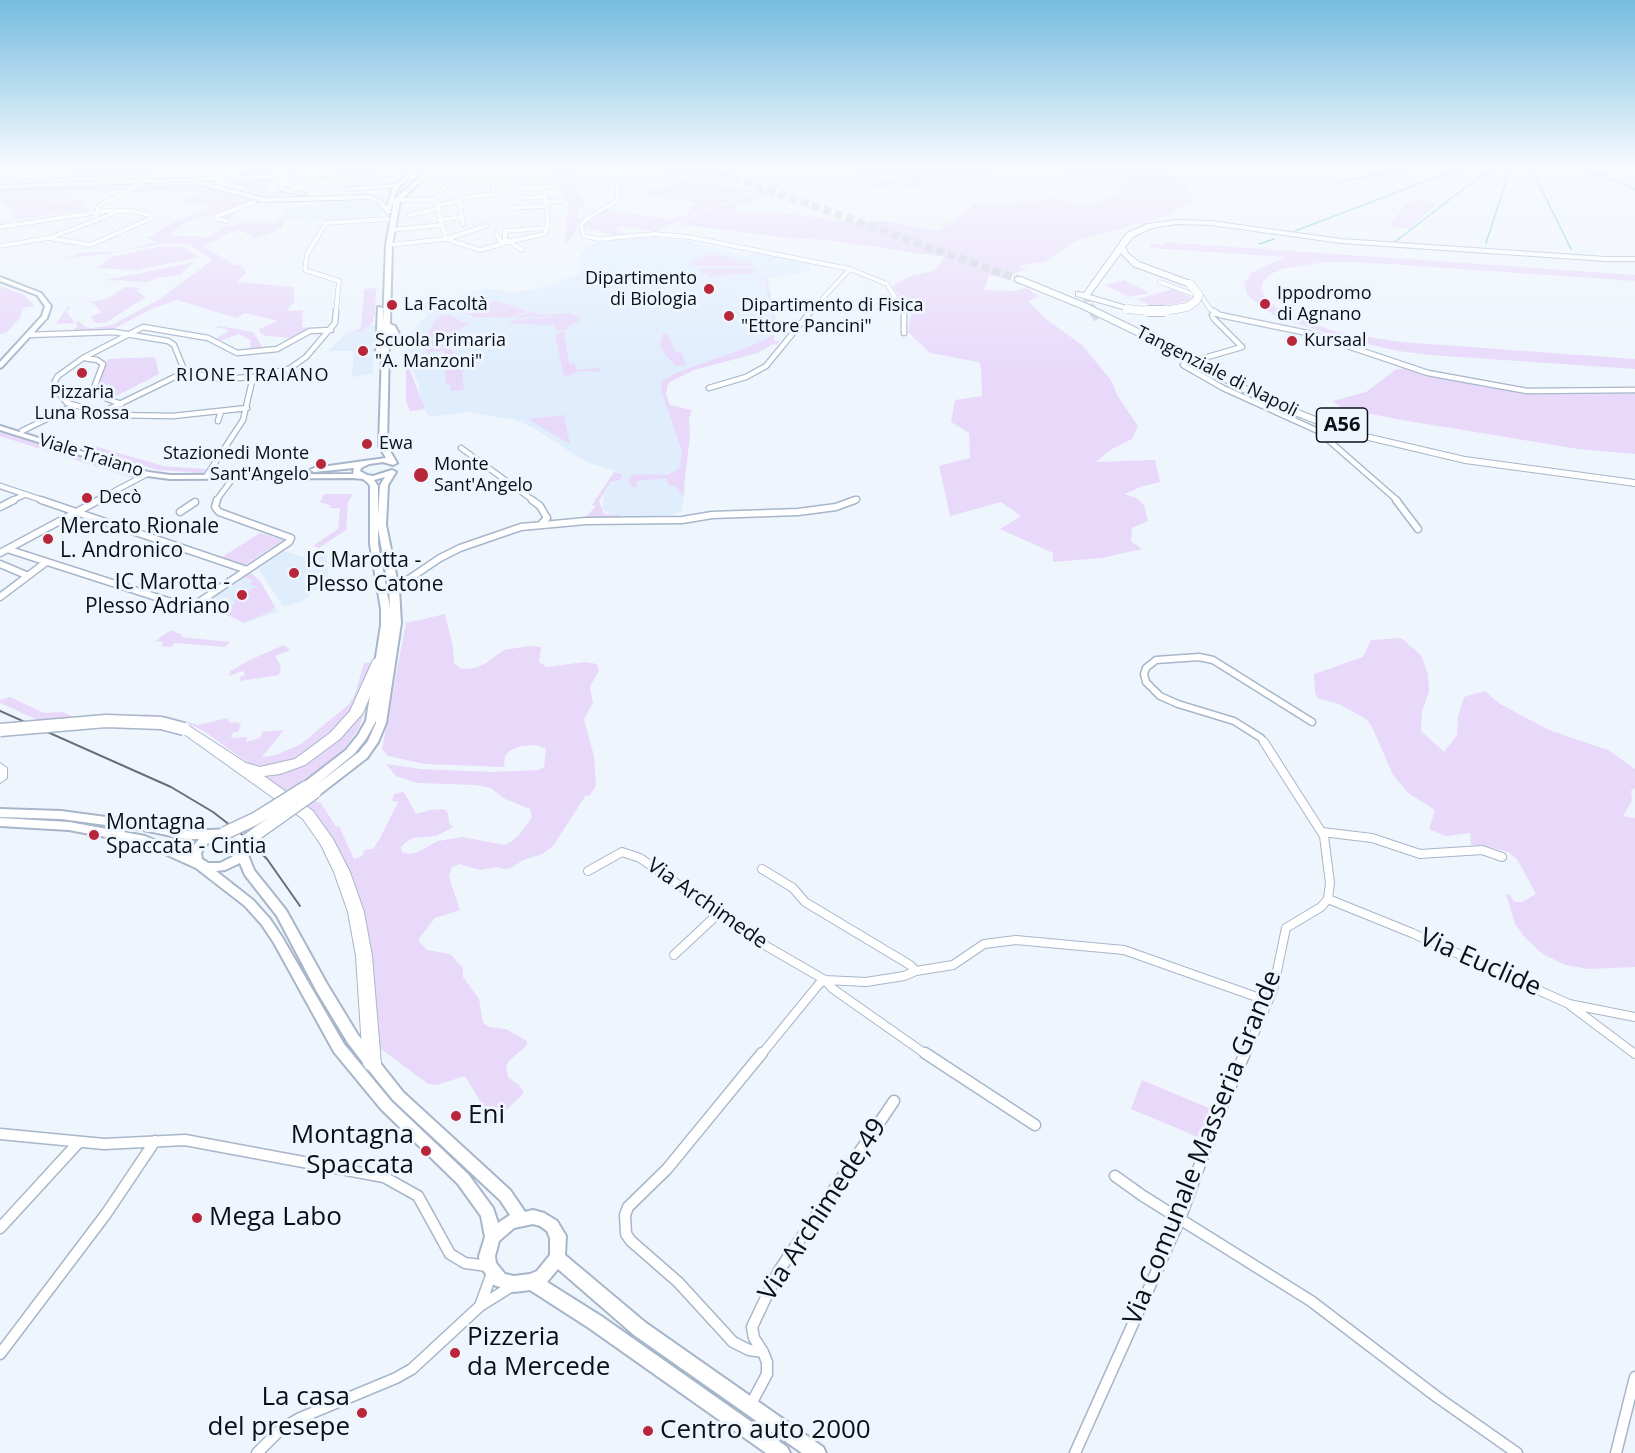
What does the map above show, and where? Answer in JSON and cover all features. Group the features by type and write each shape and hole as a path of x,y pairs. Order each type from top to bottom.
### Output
{"highway":[{"path":"1087,294 1100,273 1130,235 1137,232"},
{"path":"1267,232 1341,242 1606,260 1635,259"},
{"path":"1074,292 1127,309 1165,312 1187,307 1196,301 1199,295 1190,284 1136,264 1125,254 1122,247"},
{"name":"Tangenziale di Napoli","path":"1029,273 1074,292 1251,388 1294,408 1341,424 1396,440 1465,455 1635,477"},
{"name":"Tangenziale di Napoli","path":"1018,279 1104,315 1267,401 1357,435 1465,460 1635,483"},
{"path":"1099,318 1123,333 1187,360"},
{"path":"236,763 250,770 268,771 290,766 316,752 335,736 356,712 379,660"},
{"path":"0,730 106,721 154,722 184,729 308,815 328,843 342,872 356,912 364,956 372,1064"},
{"path":"0,768 0,778"}],"main road":[{"path":"360,465 356,472 371,481 374,486 374,544 382,584 386,625 373,710 366,730 350,752 310,789 246,841 242,855 221,867 200,865 194,857 198,846 310,789 363,755 378,732 396,623 394,589 383,542 382,525 384,485 392,468 383,446 385,341 382,259 386,232"},
{"path":"385,341 396,334 393,327 386,324 389,245 392,232"},
{"path":"0,281 30,294 40,304 39,315 0,366"},
{"path":"0,360 25,335"},
{"path":"385,341 376,449 371,461 384,460 392,468"},
{"name":"Viale Traiano","path":"0,426 149,472 206,477 343,476 364,478 381,477 392,468"},
{"name":"Viale Traiano","path":"234,476 360,465 371,461"},
{"path":"382,584 384,588 394,589"},
{"path":"0,813 42,813 147,827 186,835 238,834 246,841"},
{"path":"0,822 69,826 136,838 164,847 200,865 249,903 266,922 339,1048 386,1105 463,1179 488,1213 493,1237 487,1256 490,1269 500,1280 514,1284 532,1282 543,1276 557,1258 560,1246 558,1236 552,1226 544,1220 533,1217 510,1222 493,1237"},
{"path":"242,855 249,872 282,913 322,988 372,1064 398,1096 505,1195 521,1218"},
{"path":"557,1258 640,1329 751,1404 817,1453"},
{"path":"532,1282 595,1322 781,1453"}],"street":[{"path":"0,246 50,238 66,232"},
{"path":"50,238 90,245 120,232"},
{"path":"101,414 184,372 220,379 253,377 297,365 335,324 339,281 306,272 307,254 322,232"},
{"path":"407,232 409,243"},
{"path":"443,232 446,239"},
{"path":"389,245 446,239 468,232"},
{"path":"504,232 506,243"},
{"path":"446,239 480,250 545,234 546,232"},
{"path":"583,232 584,236 599,239 655,234 689,237 850,269 886,284 904,309 904,333"},
{"path":"496,234 506,243"},
{"path":"709,388 746,377 766,366 791,333 850,269"},
{"path":"1160,282 1195,295"},
{"path":"1202,297 1210,309 1217,313 1305,332 1420,371 1515,389 1635,390"},
{"path":"1204,358 1242,347 1214,319 1212,315 1217,313"},
{"path":"247,408 173,416 101,414 73,406 63,399 55,381 58,376 83,358 137,328 150,327 208,338 237,353 277,349 310,331 331,330"},
{"path":"25,335 127,334 173,343 184,372"},
{"path":"83,358 97,360 102,364 92,393 121,404"},
{"path":"1187,360 1183,365 1223,388 1318,430 1400,503 1418,529"},
{"path":"206,477 240,426 247,408 253,377"},
{"path":"20,432 73,406"},
{"path":"218,421 221,411"},
{"path":"461,448 540,506 547,518 539,524"},
{"path":"0,553 149,472"},
{"path":"7,549 190,608 289,542 291,538 219,512 214,507 234,476"},
{"path":"0,486 247,570"},
{"path":"0,507 24,495"},
{"path":"394,589 440,558 508,530 539,524 608,519 682,520 712,515 814,511 836,507 857,499"},
{"path":"180,512 195,502"},
{"path":"0,597 45,563"},
{"path":"0,564 27,575"},
{"path":"1312,722 1228,667 1206,658 1185,657 1156,660 1149,664 1144,674 1149,686 1168,701 1225,717 1260,738 1322,832 1330,872 1328,899"},
{"path":"1322,832 1372,838 1420,854 1482,850 1502,857"},
{"name":"Via Archimede","path":"588,871 626,852 640,858 768,947 825,980 833,989 949,1070 1035,1125"},
{"path":"762,869 793,888 805,902 910,965 916,971"},
{"name":"Via Comunale Masseria Grande","path":"1075,1453 1180,1219 1215,1123 1268,1001 1276,977 1286,928 1316,911 1328,899"},
{"name":"Via Euclide","path":"1328,899 1412,933 1569,1004 1635,1017"},
{"path":"674,954 720,912"},
{"path":"763,1352 749,1350 733,1342 678,1282 626,1234 625,1215 628,1207 667,1169 819,984 825,980 866,982 904,976 916,971 953,965 972,951 993,941 1016,940 1124,950 1268,1001"},
{"path":"1569,1004 1635,1054"},
{"name":"Via Archimede,49","path":"751,1404 767,1374 767,1362 754,1338 752,1327 778,1272 894,1101"},
{"path":"0,1134 104,1144 185,1140 384,1177 417,1196 450,1254 465,1263 490,1269 480,1306"},
{"path":"0,1354 101,1222 155,1141"},
{"path":"0,1228 79,1142"},
{"path":"1115,1176 1311,1301 1437,1397 1517,1453"},
{"path":"257,1453 281,1429 300,1418 396,1378 412,1368 480,1306 514,1284"},
{"path":"1616,1453 1635,1377"}],"shaded area":[{"path":"157,232 173,232 169,235 208,237 216,232 233,232 217,238 219,240 204,247 235,265 241,265 246,273 237,282 294,287 294,302 286,311 303,310 302,327 316,328 290,338 267,336 261,334 259,329 278,321 245,313 236,318 177,300 154,308 113,329 73,331 78,325 75,323 79,321 86,327 92,328 112,325 158,300 213,260 189,244 165,243 108,254 59,260 86,252 115,252 157,242 147,238"},
{"path":"242,232 275,232 254,240 252,236"},
{"path":"566,232 574,232 569,242 565,243"},
{"path":"600,232 621,232 634,236 623,237"},
{"path":"739,232 1109,232 1073,242 1045,262 1018,266 1026,269 1004,278 989,275 984,290 1016,291 1026,287 1039,297 1028,301 1046,319 1082,345 1111,380 1117,395 1138,426 1132,439 1110,450 1096,462 1155,460 1160,482 1125,494 1136,498 1144,505 1148,521 1132,528 1131,541 1142,549 1102,558 1053,562 1053,553 1000,529 1021,516 1001,502 950,516 939,466 970,458 969,433 951,422 955,400 982,396 981,367 979,362 930,353 908,332 911,314 892,286 913,275 934,271 945,257 827,240"},
{"path":"633,237 683,240 746,256 764,251 805,260 810,271 768,279 778,329 773,338 721,357 667,383 665,394 685,450 683,477 685,490 682,511 672,515 614,516 602,509 604,495 610,484 625,474 586,462 534,428 515,420 468,412 429,417 421,403 419,384 406,359 405,339 427,315 414,304 428,300 446,300 484,289 496,289 509,293 537,289 579,274 582,263 580,256 585,248 592,244"},
{"name":"Ippodromo di Agnano","path":"1163,242 1635,275 1635,281 1360,262 1324,262 1282,269 1263,281 1261,288 1265,297 1276,307 1310,323 1337,332 1401,342 1635,359 1635,369 1431,355 1398,351 1341,338 1275,316 1248,296 1244,284 1251,273 1285,257 1151,248 1150,244 1162,245"},
{"path":"164,246 183,247 199,257 137,270 96,268 112,257"},
{"path":"716,254 753,266 693,266 688,264 694,259 707,259 698,256"},
{"path":"194,262 180,275 155,278 149,282 106,280"},
{"path":"701,268 753,268 755,273 708,277 707,274 702,275"},
{"path":"764,277 766,277 777,325 774,340 771,340 780,341 777,345 773,344 758,353 694,370 668,383 666,394 670,405 692,410 689,419 690,435 683,496 676,486 669,486 666,478 637,481 637,487 631,487 628,479 634,474 667,475 679,469 682,452 661,390 661,382 676,373 751,346 773,335 775,330"},
{"path":"1124,280 1149,293 1129,297 1105,285"},
{"path":"0,286 24,295 35,306 23,308 20,318 6,333 0,334"},
{"path":"125,287 141,288 137,291 146,297 105,323 95,323 91,316 102,313 93,303 89,302 106,299"},
{"path":"376,288 373,322 368,327 364,327 363,332 351,331 361,329 364,289"},
{"path":"1173,289 1194,299 1157,309 1137,299"},
{"path":"496,301 527,311 510,318 474,317 460,311"},
{"path":"68,306 70,309 66,311 75,323 56,324"},
{"path":"529,312 543,315 570,313 579,317 580,321 566,330 556,331 554,325 508,324 513,320 570,316 514,318"},
{"path":"449,314 461,322 471,323 443,340 443,346 447,347 437,348 422,343 438,317"},
{"name":"Scuola Primaria \"A. Manzoni\"","path":"375,325 373,374 352,377 354,351 328,351 347,332 363,331 364,327"},
{"path":"215,327 253,332 263,348 251,349 250,342 252,341 239,334 220,341 216,338 228,332 227,329"},
{"path":"565,332 562,340 565,339 569,363 574,363 577,370 599,368 602,372 580,371 564,377 555,334"},
{"path":"663,333 668,333 675,352 681,352 686,365 676,366 664,353 660,345"},
{"path":"421,344 435,349 449,348 454,352 451,360 462,359 465,371 462,372 464,390 451,391 450,384 446,384 444,351 430,352 428,358 427,350"},
{"path":"155,357 159,374 112,398 97,393 95,390 108,359"},
{"path":"406,360 425,409 410,411 406,401"},
{"path":"1406,368 1433,376 1528,393 1635,392 1635,454 1578,449 1396,419 1341,408 1333,401 1366,392 1395,370"},
{"path":"564,415 570,444 528,419"},
{"path":"0,431 138,475 133,478 0,436"},
{"path":"91,445 163,466 206,469 203,473 158,470 85,448"},
{"path":"614,472 623,474 620,480 611,482 599,501 604,514 620,515 619,518 584,519 596,506 592,505"},
{"path":"324,494 353,494 348,502 346,530 319,548 313,546 338,529 340,508 329,508 332,506 320,502"},
{"path":"260,533 283,540 245,565 222,557"},
{"name":"IC Marotta - Plesso Catone","path":"281,550 310,559 322,554 327,555 328,581 301,602 283,607 257,566"},
{"name":"IC Marotta - Plesso Adriano","path":"250,572 260,581 278,612 243,623 200,606"},
{"path":"250,572 260,581 275,607 271,609 272,611 243,623 209,609 213,607 218,611 226,612 236,603 233,601 253,588 260,589 250,584 253,580 243,577"},
{"path":"445,614 453,647 454,663 461,669 475,668 504,650 529,646 541,647 539,662 547,667 585,662 597,664 599,671 590,687 593,703 584,719 594,756 596,786 589,796 586,795 553,846 542,854 524,860 511,868 496,867 480,870 459,864 452,867 449,877 460,910 435,918 418,940 427,950 450,954 463,968 463,977 479,999 483,1023 489,1027 506,1029 527,1041 527,1045 508,1062 506,1069 508,1077 520,1086 524,1093 495,1121 487,1123 480,1101 465,1076 437,1085 428,1084 381,1049 378,1042 371,949 366,917 346,868 302,807 311,800 321,803 336,827 339,826 354,859 362,856 365,850 373,849 398,802 392,801 394,794 404,792 416,814 444,809 453,827 436,836 413,838 401,847 402,852 416,853 438,841 463,837 504,845 519,835 532,817 530,809 505,799 491,788 476,785 417,783 396,776 386,764 421,769 492,772 538,770 544,767 546,749 536,745 522,746 509,751 505,756 504,767 425,764 388,756 382,749 406,623"},
{"path":"171,630 182,635 181,637 230,642 225,647 175,643 171,647 161,646 163,642 155,641"},
{"path":"1401,638 1421,655 1428,674 1429,692 1422,711 1421,731 1444,752 1457,735 1458,716 1464,697 1485,691 1500,704 1549,730 1608,750 1635,769 1635,788 1631,791 1632,801 1623,816 1635,818 1635,967 1588,969 1565,965 1543,954 1526,939 1515,924 1506,894 1510,895 1514,902 1522,902 1536,894 1517,859 1508,852 1482,845 1471,845 1470,833 1446,836 1429,829 1435,810 1408,793 1393,775 1372,727 1366,719 1339,704 1319,699 1315,694 1314,674 1363,657 1371,640"},
{"path":"284,645 291,650 275,656 281,666 279,675 240,681 240,677 245,675 243,671 229,676 230,671"},
{"path":"372,662 356,703 326,740 304,757 270,767 250,764 205,732 187,723 166,718 137,717 145,714 167,716 198,725 228,718 229,723 237,722 241,725 238,732 233,732 231,738 247,737 246,742 260,738 262,732 284,730 262,757 276,755 301,744 349,704 355,694 364,663"},
{"path":"10,697 44,713 63,712 76,718 38,720 0,703 0,700"},
{"path":"366,707 359,728 344,749 320,770 286,793 262,773 308,762 335,740"},
{"path":"1142,1080 1211,1109 1200,1138 1131,1109"}],"waterway":[{"path":"1396,241 1408,232"},
{"path":"1486,243 1490,232"},
{"path":"1563,232 1571,249"},
{"path":"1259,244 1274,239"}],"tunnel":[{"path":"886,232 1018,279"},
{"path":"1087,294 1088,304 1095,312"},
{"path":"1093,311 1099,318"}],"railway":[{"path":"0,711 171,787 213,812 244,836 267,859 300,906"}],"place":[{"name":"Dipartimento di Biologia","path":"709,289"},
{"name":"Ippodromo di Agnano","path":"1265,304"},
{"name":"La Facoltà","path":"392,305"},
{"name":"Dipartimento di Fisica \"Ettore Pancini\"","path":"729,316"},
{"name":"Kursaal","path":"1292,341"},
{"name":"Scuola Primaria \"A. Manzoni\"","path":"363,351"},
{"name":"Pizzaria Luna Rossa","path":"82,373"},
{"name":"Ewa","path":"367,444"},
{"name":"Stazionedi Monte Sant'Angelo","path":"321,464"},
{"name":"Monte Sant'Angelo","path":"421,475"},
{"name":"Decò","path":"87,498"},
{"name":"Mercato Rionale L. Andronico","path":"48,539"},
{"name":"IC Marotta - Plesso Catone","path":"294,573"},
{"name":"IC Marotta - Plesso Adriano","path":"242,595"},
{"name":"Montagna Spaccata - Cintia","path":"94,835"},
{"name":"Eni","path":"456,1116"},
{"name":"Montagna Spaccata","path":"426,1151"},
{"name":"Mega Labo","path":"197,1218"},
{"name":"Pizzeria da Mercede","path":"455,1353"},
{"name":"La casa del presepe","path":"362,1413"},
{"name":"Centro auto 2000","path":"648,1431"}],"district":[{"name":"RIONE TRAIANO","path":"253,376"}]}
